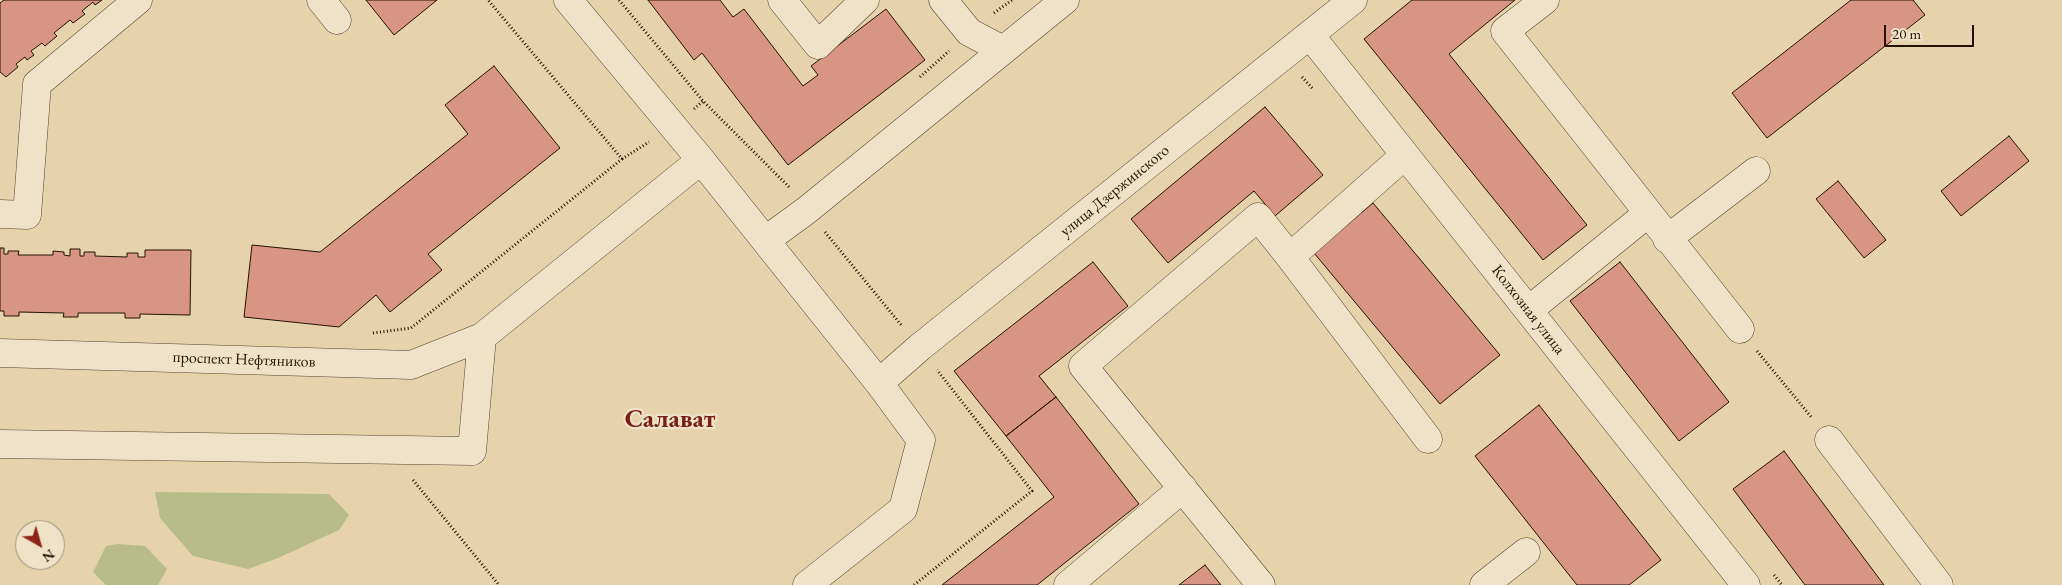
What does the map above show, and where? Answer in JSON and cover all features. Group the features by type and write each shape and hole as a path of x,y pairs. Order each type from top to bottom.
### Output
{"street":[{"path":"0,214 27,215 37,84 138,0"},
{"path":"568,0 766,240 879,383 921,440 903,509 807,585"},
{"path":"782,0 818,45 865,0"},
{"path":"944,0 969,32 1003,50"},
{"path":"766,240 807,210 1065,0"},
{"name":"улица Дзержинского","path":"879,383 920,347 1353,0"},
{"path":"1545,0 1505,31 1667,239 1740,329"},
{"name":"Колхозная улица","path":"1310,35 1746,585"},
{"path":"1290,257 1406,155"},
{"name":"проспект Нефтяников","path":"0,353 412,365 482,337 701,160"},
{"path":"1667,239 1756,171"},
{"path":"1529,310 1648,214"},
{"path":"1261,585 1083,366 1258,217 1428,439"},
{"path":"0,444 472,451 482,337"},
{"path":"1829,440 1939,585"},
{"path":"1068,585 1183,488"},
{"path":"1484,585 1526,552"}],"path":[{"path":"367,333 412,328 622,159 488,0"},
{"path":"619,0 703,102 794,192 920,347 1032,491 914,585"},
{"path":"1740,329 1829,440"},
{"path":"411,477 499,585"}],"green space":[{"path":"155,492 329,494 349,515 339,530 278,558 248,569 193,556 160,518"},
{"path":"118,544 145,546 167,569 158,585 106,585 93,572 106,546"}],"building":[{"path":"4,0 102,0 95,5 93,2 82,11 85,14 73,23 70,20 54,33 57,36 45,46 42,43 31,51 34,55 27,60 25,57 16,64 18,67 6,77 0,72 0,3"},
{"path":"366,0 437,0 394,35"},
{"path":"648,0 720,0 733,17 744,9 803,86 818,75 811,66 886,9 925,60 788,165 702,53 694,60"},
{"path":"1412,0 1515,0 1449,54 1587,225 1543,260 1364,39"},
{"path":"1851,0 1913,0 1925,15 1767,138 1732,93"},
{"path":"494,66 560,148 428,254 442,270 390,312 376,295 339,327 244,317 252,245 320,252 468,134 445,105"},
{"path":"1265,107 1323,175 1275,216 1254,191 1168,263 1131,219"},
{"path":"2009,136 2029,161 1961,216 1941,191"},
{"path":"1838,181 1886,240 1864,258 1816,199"},
{"path":"1373,203 1500,355 1440,404 1314,253"},
{"path":"0,248 4,248 4,254 8,254 8,251 19,251 18,255 53,255 53,251 64,252 64,255 70,256 70,249 80,249 80,256 84,256 84,252 95,252 95,256 127,257 127,253 138,253 138,257 145,257 145,250 191,250 190,315 140,314 140,318 125,318 125,313 78,313 78,317 63,317 64,313 19,312 19,316 4,316 4,311 0,311"},
{"path":"1093,262 1128,306 1039,376 1056,397 1006,436 954,371"},
{"path":"1620,262 1729,402 1679,441 1570,301"},
{"path":"1056,397 1139,504 1037,585 942,585 1054,497 1006,436"},
{"path":"1539,405 1661,560 1629,585 1577,585 1475,456"},
{"path":"1784,451 1884,585 1805,585 1733,489"},
{"path":"1205,565 1221,585 1179,585"}],"district":[{"name":"Салават","path":"670,420"}]}
